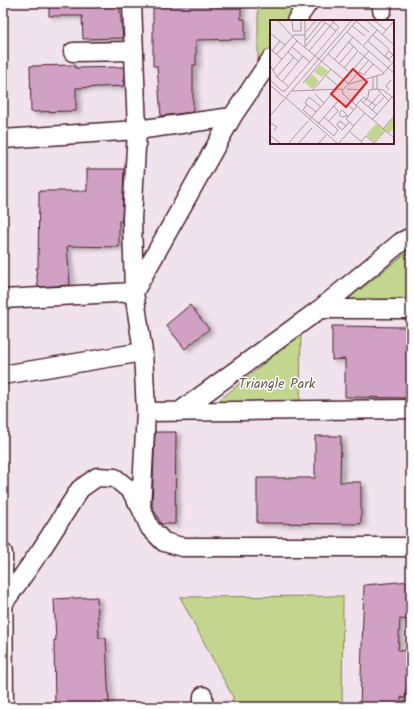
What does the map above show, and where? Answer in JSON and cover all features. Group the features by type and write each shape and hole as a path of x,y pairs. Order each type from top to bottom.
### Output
{"street":[{"path":"132,3 138,130 132,219 134,292 140,320 146,412 141,508"},
{"path":"297,20 308,3"},
{"path":"73,52 134,51"},
{"path":"134,292 232,117 270,60"},
{"path":"3,139 138,130 232,117"},
{"path":"179,412 320,309 401,242 411,237"},
{"path":"3,299 134,292"},
{"path":"320,309 411,309"},
{"path":"3,375 143,352"},
{"path":"146,412 411,409"},
{"path":"3,603 41,550 80,489 97,477 115,478 131,491 150,528 164,542 182,547 411,547"},
{"path":"3,553 4,707"}],"green space":[{"path":"258,3 304,3 293,20 270,20 270,53 258,71"},
{"path":"411,249 411,305 337,308"},
{"name":"Triangle Park","path":"301,333 300,405 210,408"},
{"path":"343,596 342,707 233,707 233,697 180,597"}],"building":[{"path":"49,3 119,3 123,38 83,39 82,16 49,16"},
{"path":"153,3 241,3 241,19 245,19 245,39 196,40 196,65 193,65 193,112 161,116 157,66 153,66"},
{"path":"75,65 75,68 124,67 124,86 76,88 76,111 31,112 30,66"},
{"path":"87,169 124,169 122,221 119,221 119,247 67,246 70,285 38,287 36,268 38,268 39,191 87,191"},
{"path":"190,305 209,329 185,349 166,325"},
{"path":"332,326 406,327 409,398 345,397 345,359 332,360"},
{"path":"155,432 176,432 175,524 161,524 152,506"},
{"path":"315,436 341,436 340,482 361,482 361,524 257,523 257,478 315,478"},
{"path":"411,581 411,620 400,619 398,650 410,651 405,699 401,697 401,707 360,707 364,585"},
{"path":"97,597 99,638 106,638 109,707 55,707 54,640 56,640 54,599"}]}
